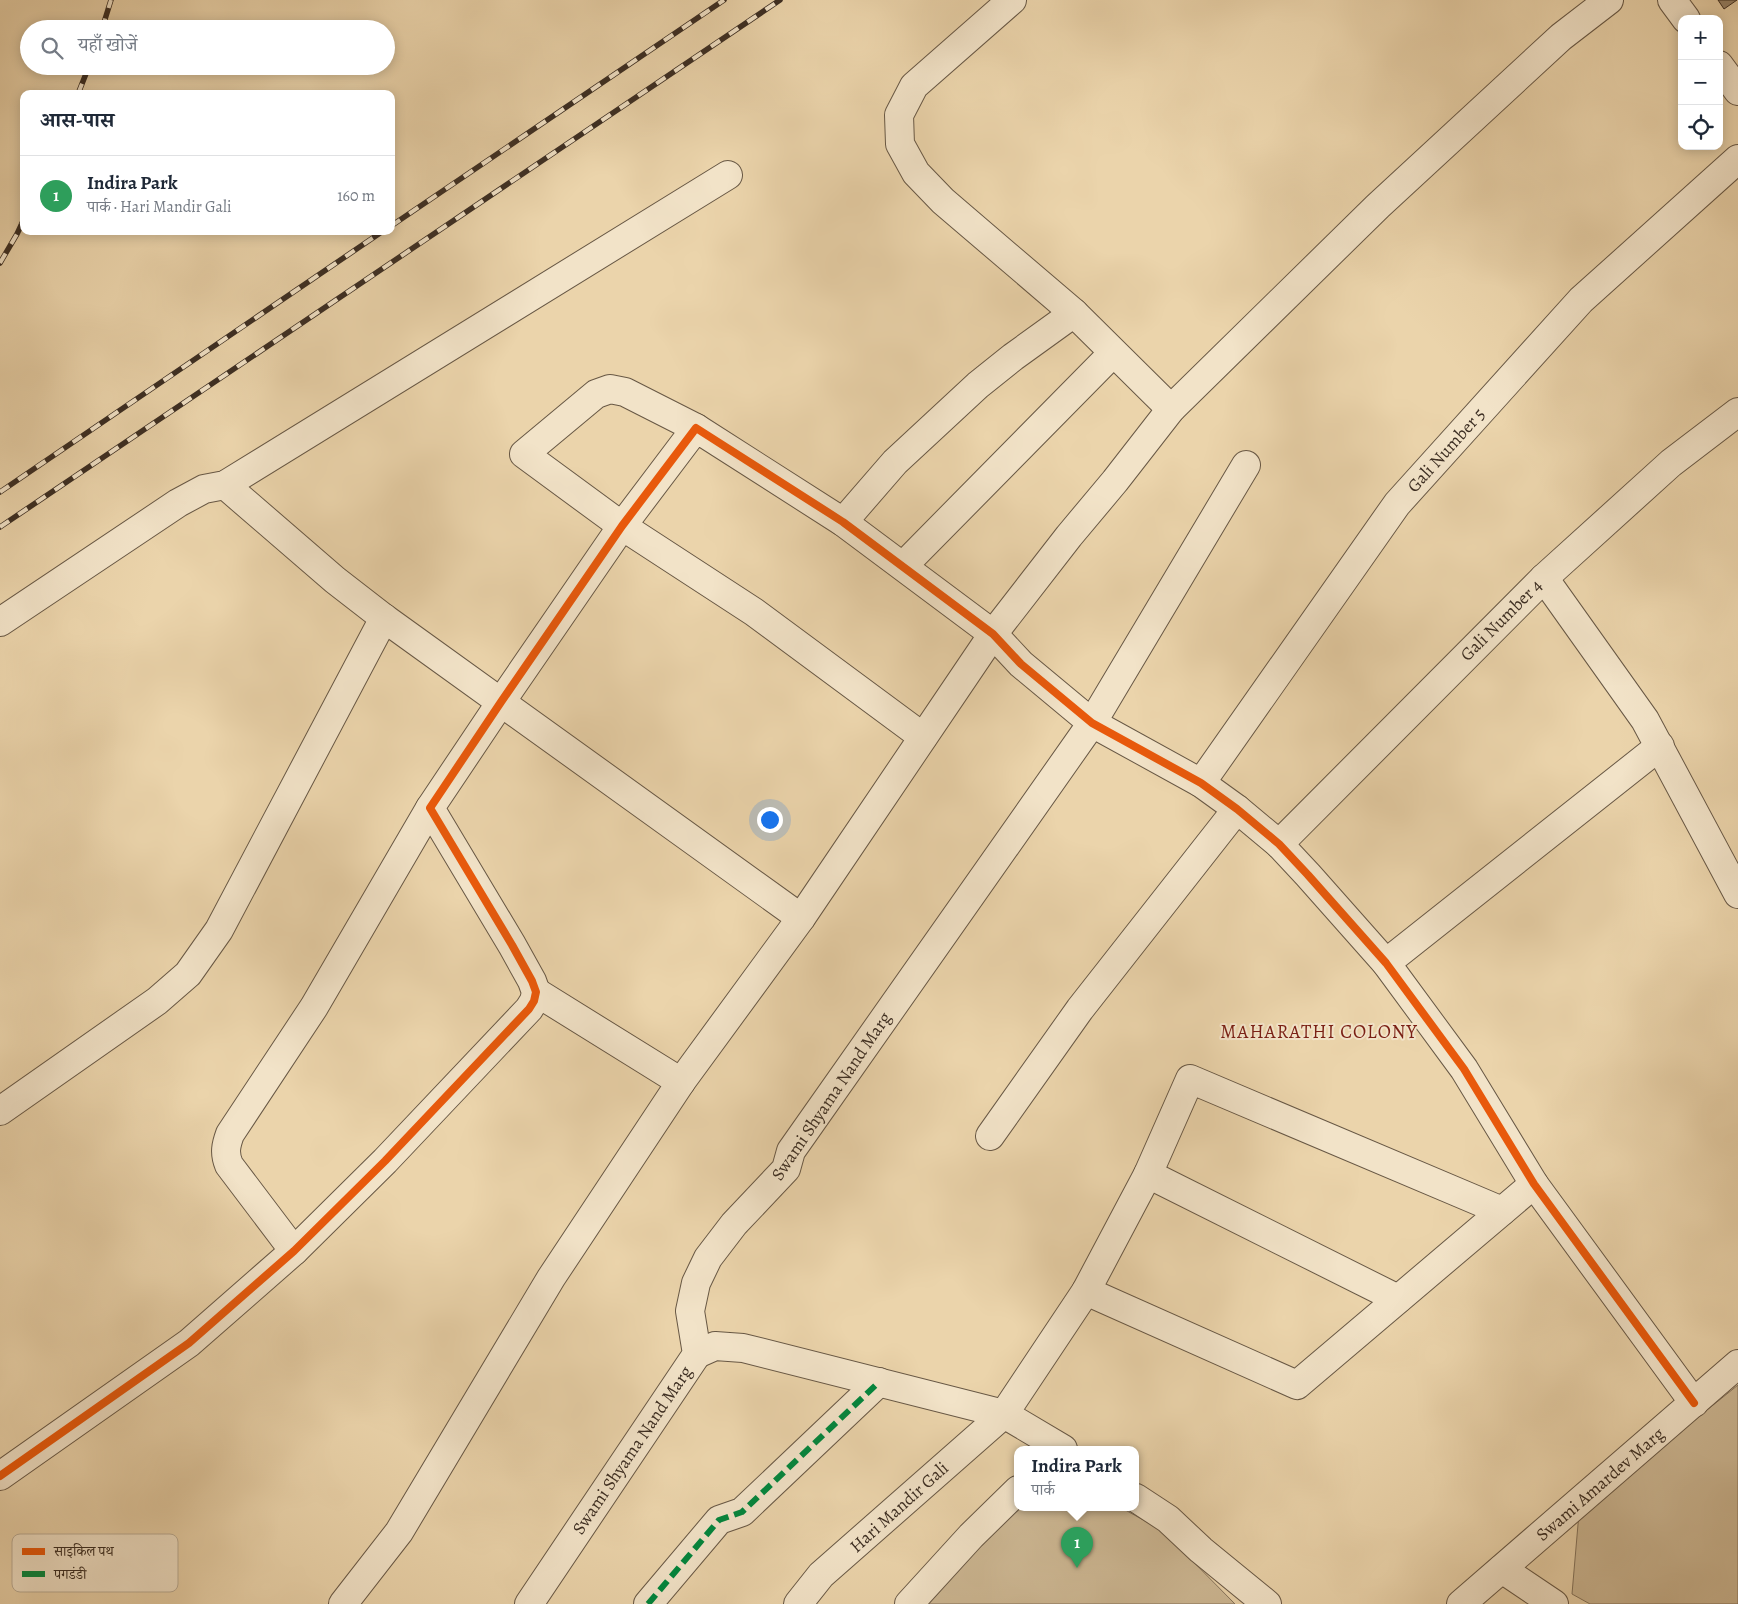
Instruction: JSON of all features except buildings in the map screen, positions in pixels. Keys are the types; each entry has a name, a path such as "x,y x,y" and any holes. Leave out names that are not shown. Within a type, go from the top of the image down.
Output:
{"street":[{"path":"1012,0 914,86 899,115 900,144 916,173 943,201 1074,313 1171,409"},
{"path":"343,1604 399,1532 551,1278 680,1082 800,918 992,634 1171,409 1378,206 1561,37 1609,0"},
{"path":"1672,0 1683,15"},
{"path":"1723,70 1738,91"},
{"name":"Gali Number 5","path":"1201,783 1397,504 1581,300 1738,159"},
{"path":"0,622 178,504 204,489 225,485 728,175"},
{"path":"843,522 895,462 978,386 1013,357 1074,313"},
{"path":"903,566 1113,353"},
{"path":"923,737 754,612 622,526 524,454 596,394 610,389 624,392 696,428 843,522 992,634 1021,664 1092,723 1201,783 1237,809 1279,844 1308,874 1386,963 1464,1069 1534,1184 1694,1403"},
{"name":"Gali Number 4","path":"1279,844 1544,578 1671,463 1738,412"},
{"path":"294,1251 229,1165 226,1156 226,1145 230,1134 314,1007 430,808 500,702 622,526 696,428"},
{"name":"Swami Shyama Nand Marg","path":"529,1604 697,1354 690,1311 696,1283 708,1258 734,1224 786,1169 791,1151 1092,723 1246,465"},
{"path":"225,485 335,580 384,618 800,918"},
{"path":"1544,578 1645,720 1738,894"},
{"path":"0,1111 157,1001 188,974 219,930 384,618"},
{"path":"1386,963 1660,746"},
{"path":"0,1476 189,1343 294,1251 385,1161 529,1009 534,1001 536,992 532,981 430,808"},
{"path":"990,1136 1080,1009 1237,809"},
{"path":"536,992 680,1082"},
{"name":"Hari Mandir Gali","path":"798,1604 821,1575 1004,1414 1086,1291 1148,1174 1190,1079 1502,1210"},
{"path":"1148,1174 1398,1299"},
{"path":"1086,1291 1297,1385 1534,1184"},
{"path":"697,1354 715,1346 743,1348 1004,1414 1056,1446"},
{"name":"Swami Amardev Marg","path":"1461,1604 1738,1364"},
{"path":"648,1604 719,1520 742,1512 879,1382"},
{"path":"909,1604 971,1536 1014,1494"},
{"path":"1139,1500 1168,1519 1201,1550 1266,1604"},
{"path":"1502,1569 1554,1604"}],"shaded area":[{"path":"1738,1385 1738,1604 1590,1604 1572,1594 1579,1513"},
{"path":"1014,1511 1127,1511 1163,1531 1235,1604 922,1604"}],"railway":[{"path":"105,20 111,0"},
{"path":"395,223 724,0"},
{"path":"0,527 780,0"},
{"path":"80,90 85,75"},
{"path":"0,263 20,228"},
{"path":"0,492 377,235"}],"marked path":[{"path":"648,1604 719,1520 742,1512 879,1382"}],"cycle path":[{"path":"0,1476 189,1343 294,1251 385,1161 529,1009 534,1001 536,992 532,981 430,808 622,526 696,428 843,522 993,634 1021,664 1092,723 1201,783 1237,809 1279,844 1386,963 1464,1069 1534,1184 1694,1403"}],"place":[{"name":"Indira Park","path":"1077,1568"}],"district":[{"name":"MAHARATHI COLONY","path":"1319,1032"}]}
